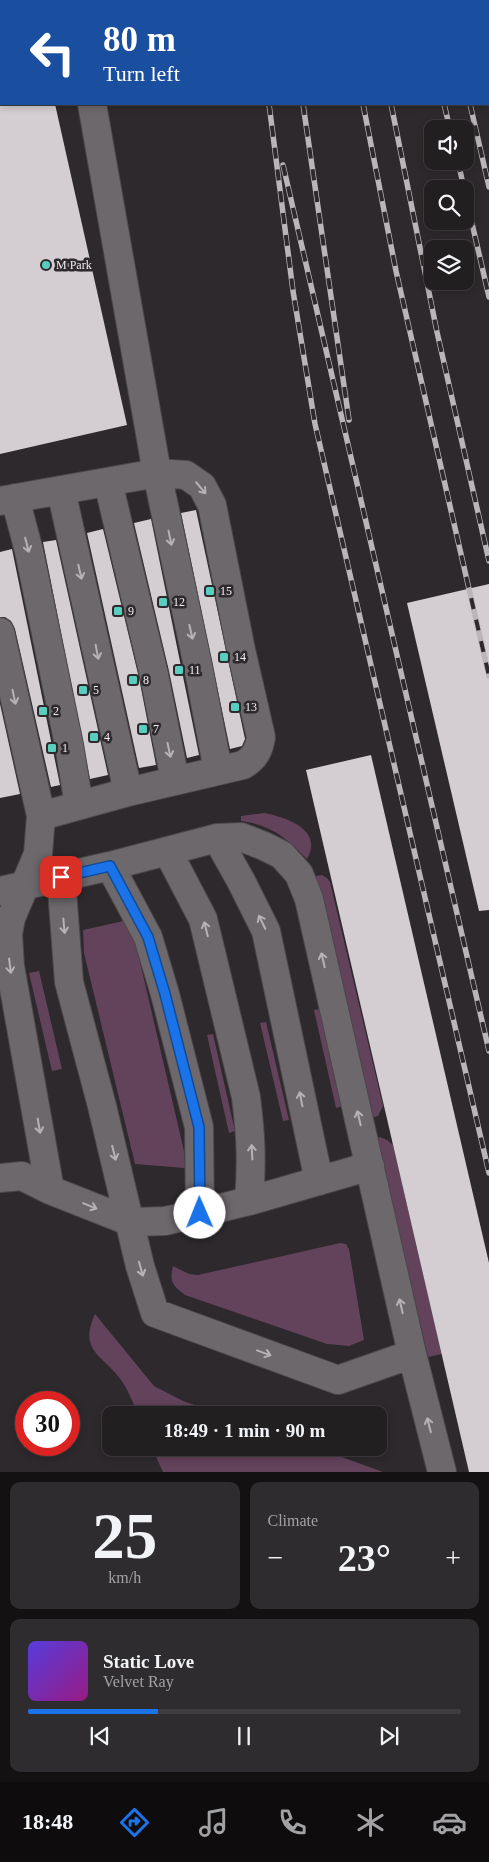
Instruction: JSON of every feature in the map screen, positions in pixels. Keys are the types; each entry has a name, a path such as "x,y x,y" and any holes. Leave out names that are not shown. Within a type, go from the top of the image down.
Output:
{"street":[{"path":"92,105 157,473 218,770"},
{"path":"41,816 175,780 243,765 252,760 260,748 261,736 235,623 212,505 202,486 186,475 157,473 8,499 28,551 80,805"},
{"path":"108,482 154,675 175,780"},
{"path":"61,490 128,792"},
{"path":"0,632 41,816 38,854 12,888 11,918 8,934 10,966 50,1190"},
{"path":"12,888 168,852 217,838 241,837 264,846 282,855 299,874 309,898 412,1354 442,1472"},
{"path":"217,838 266,931 319,1181"},
{"path":"168,852 203,919 246,1097 252,1159 249,1201"},
{"path":"110,866 148,937 165,994 199,1127 200,1213"},
{"path":"61,877 69,982 102,1106 140,1266 155,1313 338,1380 412,1354"},
{"path":"0,1178 22,1176 50,1190 131,1222 164,1221 249,1201 370,1166"}],"shaded area":[{"path":"264,813 292,822 307,833 311,840 311,849 307,859 270,829 241,821 241,816"},
{"path":"322,875 330,882 383,1106 378,1116 372,1118 315,876"},
{"path":"128,920 137,949 184,1151 185,1168 135,1164 84,953 83,930"},
{"path":"39,971 62,1069 52,1071 29,973"},
{"path":"320,1009 343,1106 336,1108 314,1010"},
{"path":"266,1022 289,1120 283,1121 260,1023"},
{"path":"213,1034 235,1131 229,1133 207,1035"},
{"path":"380,1137 393,1145 442,1354 428,1357 377,1138"},
{"path":"340,1243 346,1244 349,1249 364,1340 349,1346 327,1344 185,1295 175,1286 172,1280 173,1266 189,1274 198,1275"},
{"path":"95,1314 154,1386 183,1401 198,1406 134,1406 123,1383 91,1346 89,1337 90,1327"},
{"path":"156,1456 339,1456 383,1472 163,1472"}],"building":[{"name":"M Park","path":"0,105 55,105 127,425 0,454"},
{"path":"196,510 245,739 242,746 230,749 181,513"},
{"path":"151,519 199,755 187,758 169,671 134,523"},
{"path":"103,529 139,678 156,765 139,768 87,533"},
{"path":"56,540 108,775 90,779 43,542"},
{"path":"12,549 60,785 51,787 15,629 11,621 5,617 0,617 0,552"},
{"path":"489,584 489,910 479,911 407,603"},
{"path":"0,704 20,794 0,798"},
{"path":"371,755 489,1263 489,1472 469,1472 306,770"}],"railway":[{"path":"269,105 293,291 315,424 489,1173"},
{"path":"303,105 349,420"},
{"path":"363,105 396,271 489,676"},
{"path":"391,105 437,332 489,561"},
{"path":"444,105 448,120"},
{"path":"470,105 489,187"},
{"path":"283,165 489,1051"},
{"path":"460,170 462,180"},
{"path":"474,230 489,297"}],"place":[{"name":"M Park","path":"46,265"},
{"name":"15","path":"210,591"},
{"name":"12","path":"163,602"},
{"name":"9","path":"118,611"},
{"name":"14","path":"224,657"},
{"name":"11","path":"179,670"},
{"name":"8","path":"133,680"},
{"name":"5","path":"83,690"},
{"name":"13","path":"235,707"},
{"name":"2","path":"43,711"},
{"name":"7","path":"143,729"},
{"name":"4","path":"94,737"},
{"name":"1","path":"52,748"}],"route":[{"path":"61,877 110,866 148,937 165,994 199,1127 200,1213"}]}
